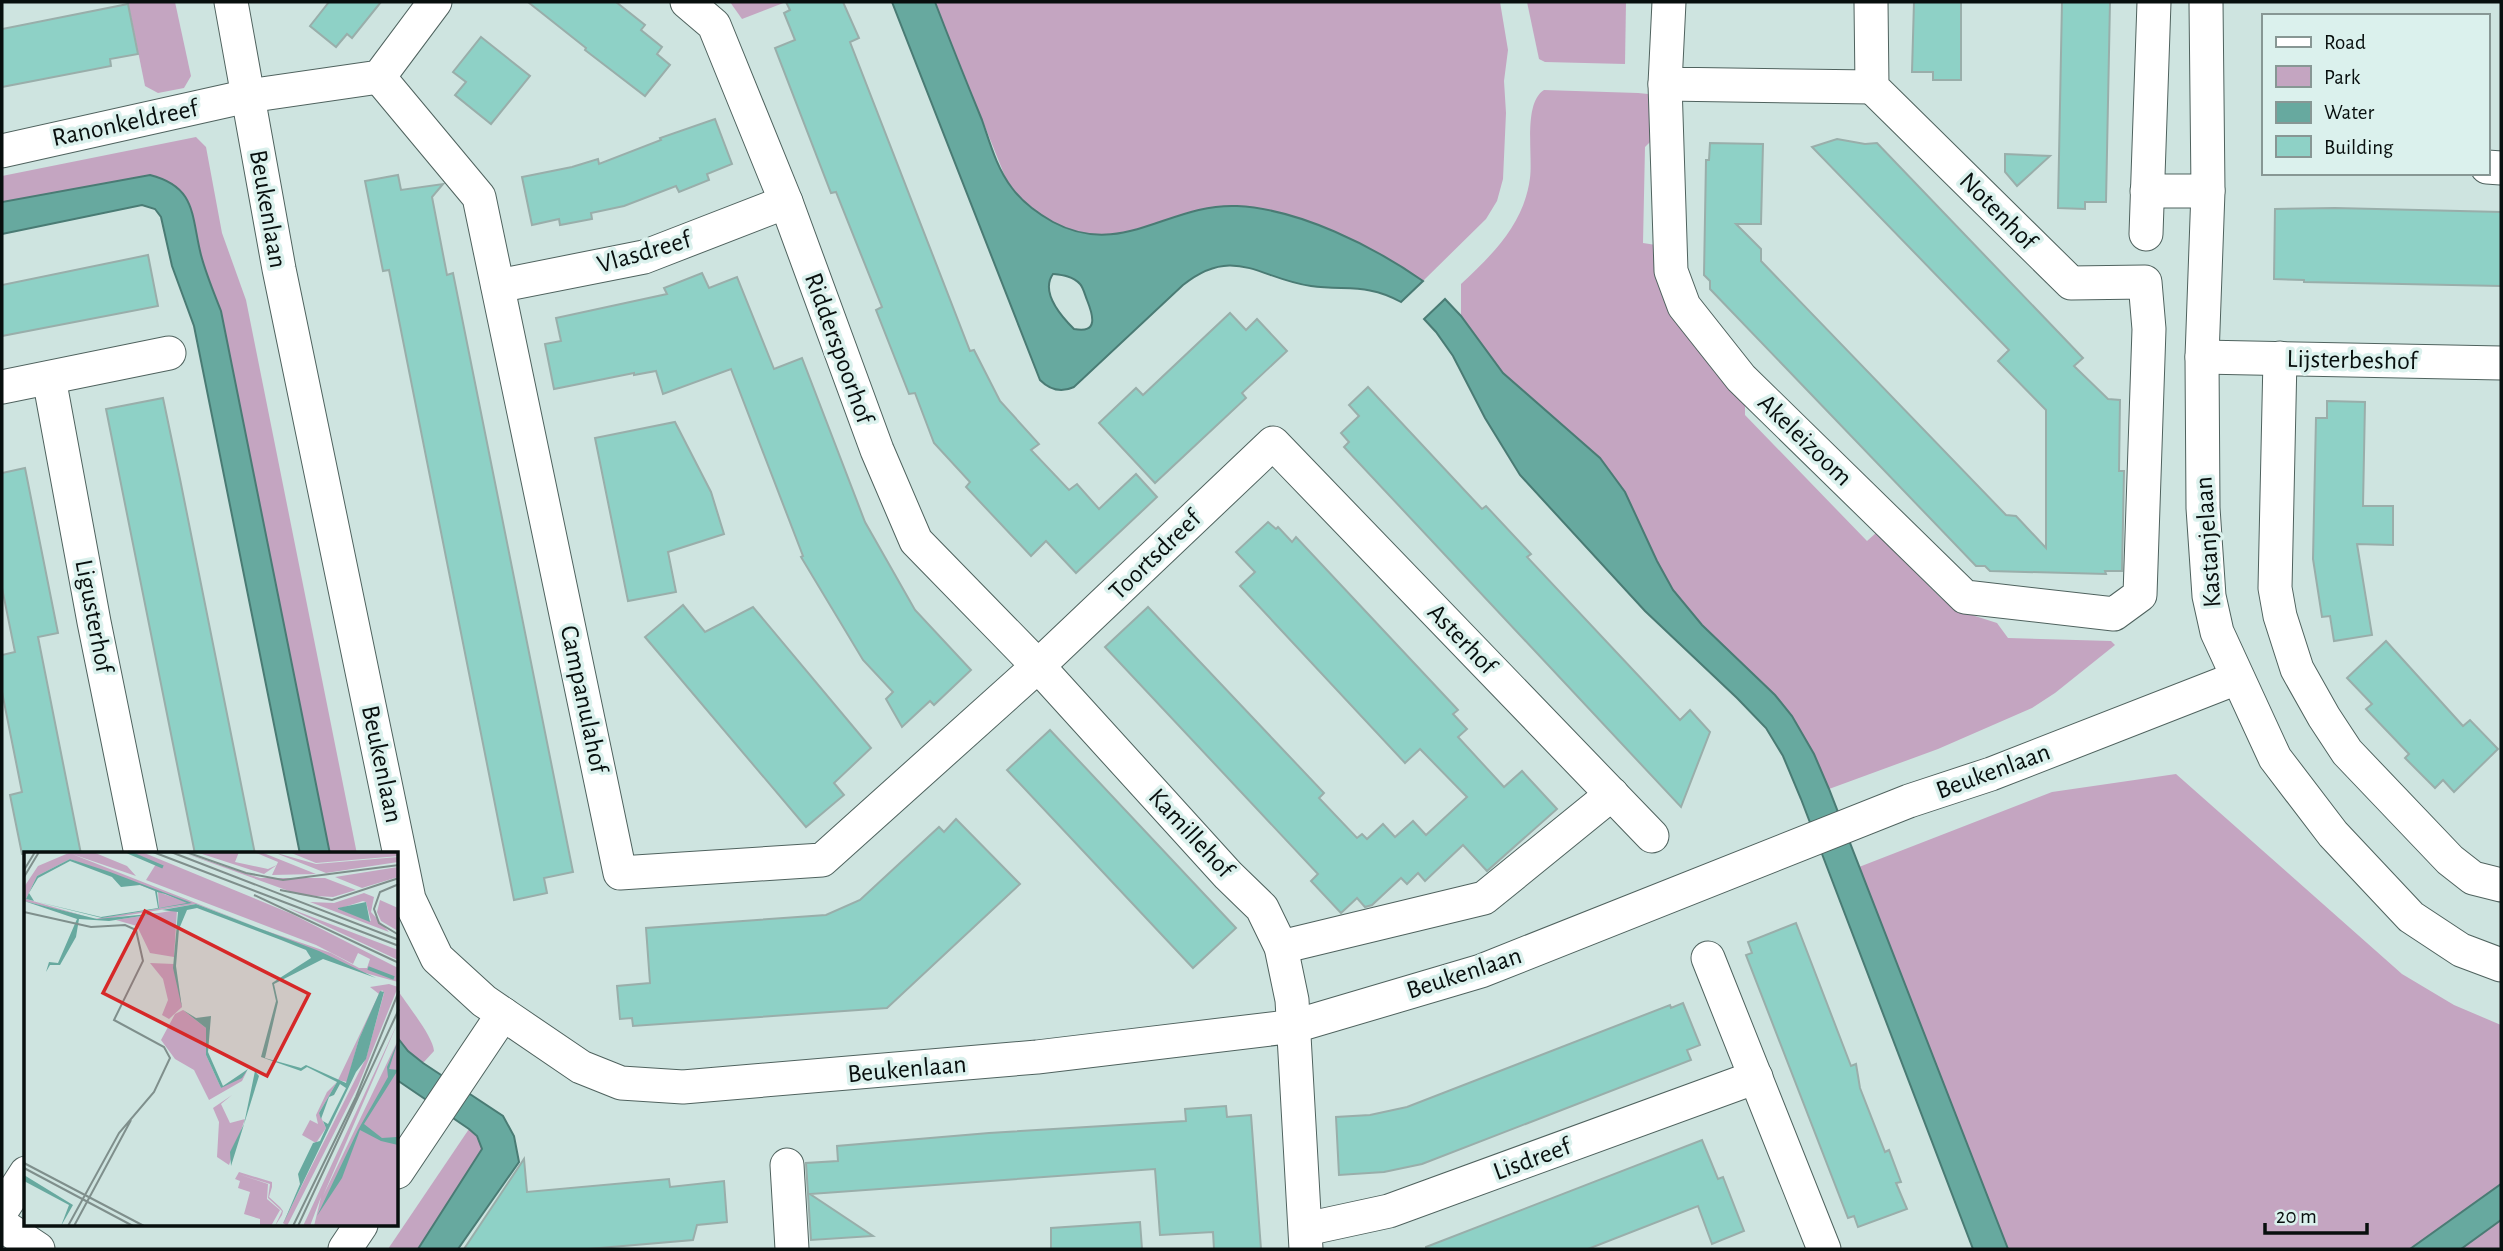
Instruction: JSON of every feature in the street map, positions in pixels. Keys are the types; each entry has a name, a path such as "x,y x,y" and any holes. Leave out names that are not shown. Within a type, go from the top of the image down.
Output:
{"street":[{"name":"Beukenlaan","path":"231,2 279,269 409,898 437,958 484,1001 581,1067 621,1083 682,1087 1037,1057 1295,1026 1481,971 1909,802 1991,774 2237,678"},
{"path":"248,96 379,77 435,2"},
{"name":"Ridderspoorhof","path":"687,2 714,25 786,202 877,450 916,541 1038,666"},
{"path":"1669,2 1664,84 1872,87 1871,2"},
{"path":"2146,234 2154,2"},
{"name":"Kastanjelaan","path":"2206,2 2208,191 2202,357 2203,508 2208,596 2217,632 2275,758 2333,834 2411,917 2461,950 2501,965"},
{"name":"Campanulahof","path":"379,77 480,197 620,873 822,860 1038,666"},
{"name":"Akeleizoom","path":"1664,84 1671,271 1684,306 1741,378 1965,597 2114,614 2140,595 2148,329"},
{"name":"Notenhof","path":"1872,87 2071,283 2145,282 2148,329"},
{"name":"Ranonkeldreef","path":"2,150 248,96"},
{"path":"2147,191 2208,191"},
{"name":"Vlasdreef","path":"498,286 644,257 786,202"},
{"path":"2,387 169,353"},
{"name":"Lijsterbeshof","path":"2202,357 2501,363"},
{"path":"2280,358 2276,588 2280,616 2297,669 2324,717 2356,761 2450,860 2473,878 2501,885"},
{"name":"Ligusterhof","path":"50,378 94,622 141,852"},
{"name":"Toortsdreef","path":"1038,666 1273,443"},
{"name":"Asterhof","path":"1273,443 1652,836"},
{"name":"Kamillehof","path":"1038,666 1228,875 1262,908 1281,947 1295,1026"},
{"path":"1281,947 1484,898 1612,794"},
{"path":"1708,958 1824,1249"},
{"path":"399,1169 503,1014"},
{"name":"Lisdreef","path":"1295,1026 1306,1239 1389,1212 1756,1077"},
{"path":"787,1165 792,1249"},
{"path":"2,1210 24,1176"},
{"path":"2,1225 38,1249"},
{"path":"345,1249 360,1226"}],"green space":[{"path":"128,2 175,2 191,76 184,88 158,93 145,86"},
{"path":"730,2 786,2 742,19"},
{"path":"935,2 1500,2 1508,50 1504,81 1506,113 1503,179 1497,201 1486,219 1423,281 1381,255 1334,232 1285,214 1260,209 1237,206 1210,208 1116,235 1079,232 1062,226 1031,207 1006,179"},
{"path":"1527,2 1626,2 1625,64 1545,62 1539,59"},
{"path":"1544,90 1638,93 1648,94 1655,99 1657,135 1645,147 1643,243 1656,245 1745,396 1745,415 1867,541 1876,533 1941,598 1975,616 1997,623 2008,638 2111,641 2115,645 2032,708 1938,749 1829,789 1814,754 1792,716 1775,695 1702,625 1673,590 1625,492 1600,458 1503,373 1461,316 1461,284 1505,237 1527,195 1531,168 1531,117 1537,97"},
{"path":"196,137 206,147 222,233 246,300 357,852 330,852 221,311 201,257 191,209 150,175 2,202 2,176"},
{"path":"2176,774 2402,974 2454,1005 2501,1025 2501,1184 2410,1249 2008,1249 1878,930 1859,867 2052,792"},
{"path":"399,992 424,1029 434,1051 423,1063 399,1040"},
{"path":"469,1129 477,1136 482,1149 418,1249 388,1249"},
{"path":"2501,1220 2501,1248 2461,1249"}],"water":[{"path":"892,2 935,2 1002,173 1021,198 1053,222 1078,232 1101,235 1145,227 1212,207 1261,209 1285,214 1335,232 1382,255 1423,281 1401,302 1378,292 1311,286 1247,268 1232,265 1217,267 1201,273 1183,285 1074,387 1056,390 1040,380","holes":["1053,274 1074,279 1082,287 1092,317 1091,326 1087,329 1074,329 1054,303 1049,288"]},
{"path":"150,175 165,180 184,195 193,216 203,262 221,311 330,852 300,852 194,326 172,266 161,217 155,209 142,205 2,234 2,202"},
{"path":"1445,299 1461,316 1503,373 1600,458 1625,492 1673,590 1702,625 1775,695 1792,716 1814,754 1829,789 2008,1249 1973,1249 1783,756 1766,728 1645,611 1520,475 1485,418 1453,356 1424,319"},
{"path":"399,1040 423,1063 503,1116 514,1136 519,1162 458,1249 418,1249 482,1149 477,1136 399,1081"},
{"path":"2501,1184 2501,1220 2461,1249 2410,1249"}],"building":[{"path":"329,2 381,2 352,38 347,34 336,47 310,26"},
{"path":"528,2 616,2 645,25 641,30 662,47 657,54 670,65 645,96"},
{"path":"786,2 843,2 859,38 850,42 970,351 974,350 1000,401 1039,444 1031,450 1069,490 1077,484 1099,509 1136,474 1157,497 1076,573 1046,541 1031,556 966,487 970,482 934,443 915,393 909,394 876,310 882,307 836,192 831,193 775,48 795,40 784,13 790,10"},
{"path":"1914,2 1961,2 1961,80 1933,80 1933,72 1912,72"},
{"path":"2062,2 2110,2 2106,202 2085,202 2085,209 2058,208"},
{"path":"128,4 138,54 110,59 111,66 2,87 2,29"},
{"path":"481,37 530,76 491,124 455,95 466,82 453,72"},
{"path":"715,119 732,164 707,174 709,180 679,192 676,186 624,206 591,213 592,219 560,225 559,219 532,225 522,177 598,159 599,164 661,140 660,138"},
{"path":"1837,139 1865,144 1877,143 2083,358 2074,366 2108,399 2120,400 2119,471 2124,471 2122,571 2105,571 2106,574 1990,571 1985,566 1976,566 1710,289 1710,281 1704,275 1706,160 1709,160 1710,143 1763,144 1761,224 1736,224 1761,249 1761,261 2006,515 2016,516 2046,548 2046,410 1998,361 2009,350 1812,147"},
{"path":"2005,154 2050,156 2017,186 2005,172"},
{"path":"398,175 401,190 443,184 432,197 447,275 453,273 573,872 544,878 547,893 514,900 389,270 383,271 365,181"},
{"path":"2275,209 2501,212 2501,286 2274,279"},
{"path":"148,255 158,306 2,336 2,285"},
{"path":"702,273 709,288 737,277 774,369 802,358 865,522 915,610 971,670 934,705 930,701 902,727 886,699 893,692 863,660 801,557 803,556 731,369 663,394 656,371 554,389 545,344 561,341 556,318 667,294 664,288"},
{"path":"1230,313 1246,330 1257,319 1287,351 1242,393 1246,398 1155,483 1099,423 1136,388 1143,395"},
{"path":"1368,387 1482,509 1486,506 1531,554 1527,557 1680,720 1690,710 1710,732 1681,807 1344,447 1349,442 1341,433 1359,416 1349,405"},
{"path":"163,398 255,852 195,852 106,409"},
{"path":"2327,401 2365,402 2363,506 2393,506 2393,545 2357,544 2372,635 2334,641 2330,616 2322,617 2313,559 2316,418 2327,418"},
{"path":"675,422 711,492 724,534 668,552 676,592 628,601 595,438"},
{"path":"25,468 58,633 38,637 81,852 22,854 10,795 22,792 2,692 2,655 15,652 2,588 2,473"},
{"path":"1268,522 1276,529 1278,527 1292,542 1296,537 1458,710 1453,714 1467,729 1458,737 1504,787 1522,771 1557,809 1487,871 1463,845 1425,881 1418,873 1407,884 1401,878 1372,905 1365,907 1357,898 1341,913 1311,881 1318,874 1105,647 1148,607 1324,793 1319,798 1357,838 1362,834 1367,839 1383,824 1395,837 1413,821 1426,835 1467,797 1420,749 1405,763 1240,586 1255,572 1236,552"},
{"path":"683,605 705,632 753,607 871,748 834,783 844,795 806,827 645,637"},
{"path":"2386,641 2463,726 2470,720 2498,749 2454,792 2443,780 2435,788 2405,758 2409,754 2366,709 2372,704 2347,678"},
{"path":"1050,730 1236,928 1193,968 1007,770"},
{"path":"956,819 1020,884 887,1008 633,1026 632,1018 620,1019 617,986 650,983 646,928 826,915 860,900 939,827 944,832"},
{"path":"1796,923 1851,1066 1856,1064 1860,1088 1885,1152 1889,1150 1901,1182 1896,1183 1907,1209 1858,1227 1854,1216 1848,1218 1746,955 1752,953 1748,942"},
{"path":"1683,1003 1700,1045 1687,1050 1691,1060 1422,1164 1384,1172 1339,1175 1336,1117 1370,1115 1407,1107 1670,1005 1671,1008"},
{"path":"1226,1106 1227,1117 1251,1115 1261,1249 1214,1249 1213,1232 1160,1235 1155,1169 810,1194 873,1236 811,1240 806,1163 838,1161 837,1146 989,1133 1186,1121 1185,1109"},
{"path":"1702,1140 1718,1179 1723,1177 1744,1231 1712,1244 1698,1206 1588,1249 1426,1249 1426,1247"},
{"path":"524,1159 527,1192 669,1179 670,1187 724,1181 727,1222 697,1225 693,1240 588,1249 464,1249"},
{"path":"1140,1222 1142,1249 1051,1249 1051,1228"}]}
